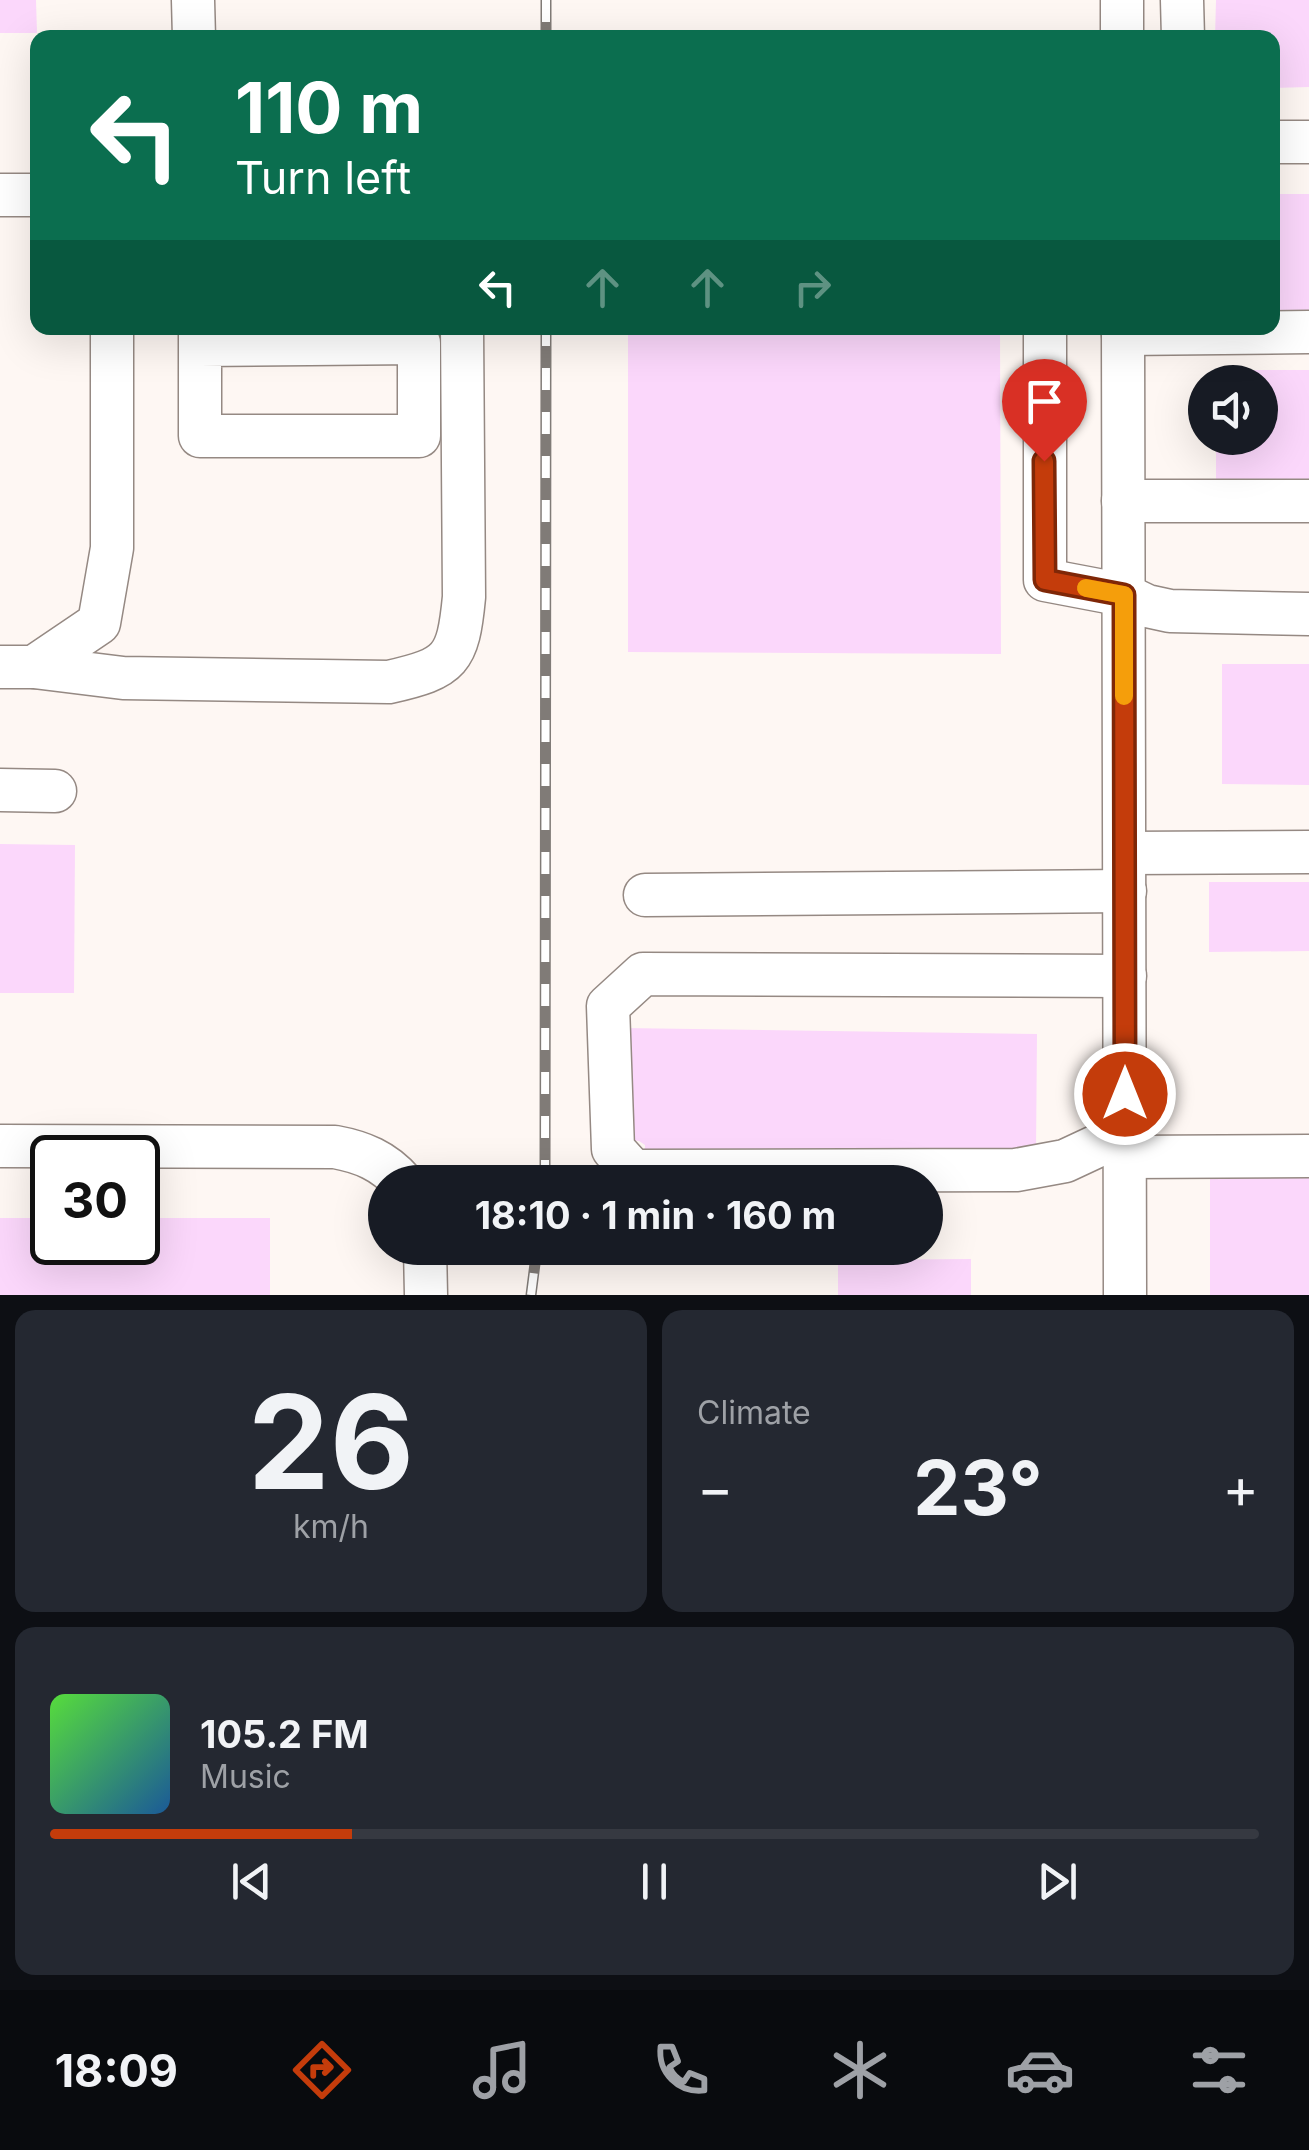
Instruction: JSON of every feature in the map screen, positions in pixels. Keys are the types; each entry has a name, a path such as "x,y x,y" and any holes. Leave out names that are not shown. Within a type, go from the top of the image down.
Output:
{"street":[{"path":"193,0 194,30"},
{"path":"1122,0 1122,30"},
{"path":"1182,0 1183,30"},
{"path":"1280,142 1309,142"},
{"path":"0,195 30,195"},
{"path":"1280,332 1309,332"},
{"path":"17,667 100,623 112,548 112,335"},
{"path":"17,667 123,678 390,682 425,674 447,663 461,632 464,597 462,335"},
{"path":"1045,335 1045,580 1124,595 1146,606 1170,611 1309,614"},
{"path":"1123,340 1154,335"},
{"path":"200,336 420,342 420,436 200,436 200,336"},
{"path":"1123,340 1309,360"},
{"path":"1123,340 1125,1295"},
{"path":"1123,501 1309,501"},
{"path":"0,790 55,791"},
{"path":"645,895 1125,872 1309,852"},
{"path":"1125,976 643,974 608,1006 612,1149 634,1171 1016,1170 1125,1145 1309,1156"},
{"path":"0,1146 336,1147 358,1151 382,1165"},
{"path":"425,1265 426,1295"}],"building":[{"path":"0,0 36,0 37,30 0,33"},
{"path":"1216,0 1309,0 1309,87 1280,88 1280,30 1215,30"},
{"path":"1280,194 1309,194 1309,314 1280,314"},
{"path":"628,335 1000,335 1001,654 628,652"},
{"path":"1278,370 1309,370 1309,481 1216,481 1216,455 1278,455"},
{"path":"1222,664 1309,664 1309,785 1222,784"},
{"path":"0,844 75,845 74,993 0,993"},
{"path":"1209,882 1309,882 1309,951 1209,952"},
{"path":"623,1028 1037,1034 1036,1152 645,1153 645,1145 639,1141 623,1139"},
{"path":"1210,1175 1309,1175 1309,1295 1210,1295"},
{"path":"0,1218 30,1218 30,1265 160,1265 160,1218 270,1218 270,1295 0,1295"},
{"path":"943,1259 971,1259 971,1295 838,1295 838,1265 943,1265"}],"railway":[{"path":"546,0 546,30"},
{"path":"545,1165 546,335"},
{"path":"531,1295 535,1265"}],"slow traffic":[{"path":"1086,588 1124,595 1124,696"}],"route":[{"path":"1044,461 1045,580 1124,595 1125,1094"}]}
